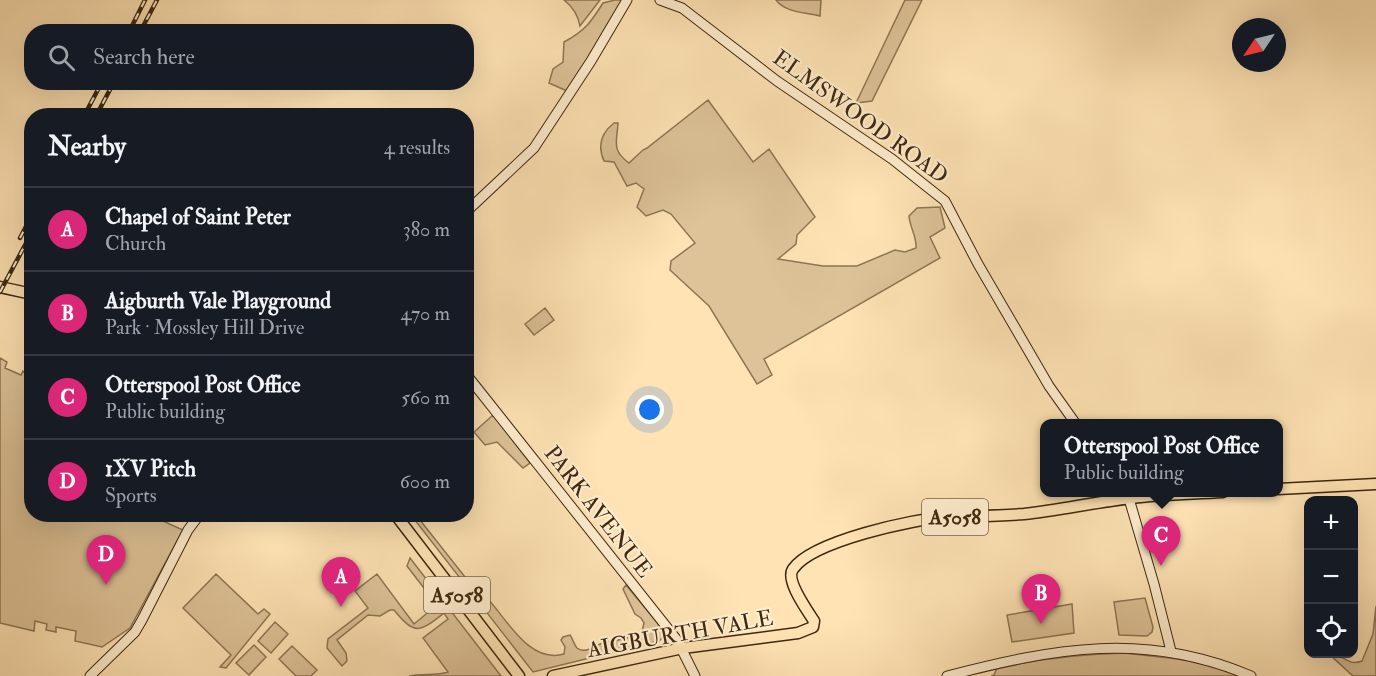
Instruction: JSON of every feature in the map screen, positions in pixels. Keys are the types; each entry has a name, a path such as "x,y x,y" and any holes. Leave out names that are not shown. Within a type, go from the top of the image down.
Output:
{"main road":[{"path":"0,287 24,292"},
{"path":"1283,489 1376,484"},
{"name":"AIGBURTH VALE","path":"553,676 683,648 798,633 813,627 814,621 790,577 794,567 810,555 831,545 904,524 945,518 1024,514 1117,497"},
{"name":"A5058","path":"401,522 519,676"}],"street":[{"path":"474,204 534,148 591,62 627,0"},
{"name":"ELMSWOOD ROAD","path":"660,0 682,8 777,81 892,159 945,201 978,264 1049,386 1073,419"},
{"name":"PARK AVENUE","path":"474,384 683,648 695,676"},
{"path":"1129,497 1171,651"},
{"path":"90,676 135,632 194,522"},
{"path":"947,676 1009,660 1075,650 1140,648 1171,651 1229,666 1251,676"}],"shaded area":[{"path":"564,0 600,0 580,26 575,12"},
{"path":"624,0 576,80 567,91 549,83 553,69 563,62 564,42 587,26 603,3"},
{"path":"776,0 821,0 820,16 790,10"},
{"path":"905,0 922,0 872,101 856,103"},
{"path":"708,100 753,162 769,149 815,217 797,235 796,244 778,259 823,266 857,266 895,250 905,252 916,248 909,216 917,208 940,207 945,228 930,237 940,258 764,359 772,375 757,384 709,306 670,270 671,261 695,243 671,214 663,210 646,216 637,207 644,189 636,183 627,186 614,162 604,161 601,150 603,135 614,123 618,123 617,150 629,163"},
{"path":"545,308 554,320 534,335 525,324"},
{"path":"0,358 7,362 5,368 21,375 24,372 24,522 165,522 183,530 130,628 102,647 75,641 76,631 56,627 56,632 46,630 47,624 35,621 34,631 0,623"},
{"path":"493,415 530,463 523,468 497,442 485,445 474,432"},
{"path":"416,522 422,522 484,601 488,599 512,629 530,647 541,653 564,654 565,647 561,640 570,635 577,648 584,650 642,631 644,623 635,614 623,589 626,585 661,627 664,636 659,641 533,672"},
{"path":"410,558 501,676 409,676 448,672 423,638 448,619 444,613 429,624 418,628 407,624 394,610 380,616 368,615 337,640 346,653 347,661 342,666 327,648 328,639 368,608 355,591 377,574 414,624 437,605 407,566"},
{"path":"216,574 258,614 264,609 270,614 226,668 220,667 231,655 183,608"},
{"path":"1145,598 1153,627 1152,632 1147,636 1119,635 1114,602"},
{"path":"1072,604 1074,633 1012,642 1007,615"},
{"path":"1376,606 1376,676 1353,676 1333,658 1342,658 1352,662 1362,661 1373,634"},
{"path":"275,622 288,634 271,653 258,641"},
{"path":"254,645 266,657 249,675 236,663"},
{"path":"292,646 317,670 311,676 296,676 279,659"},
{"path":"1124,653 1196,661 1244,676 991,676 997,668 1029,662"}],"railway":[{"path":"133,24 145,0"},
{"path":"144,24 157,0"},
{"path":"88,108 98,90"},
{"path":"100,108 110,90"},
{"path":"20,238 24,230"},
{"path":"0,292 24,247"}],"place":[{"name":"Otterspool Post Office","path":"1161,566"},
{"name":"1XV Pitch","path":"106,585"},
{"name":"Chapel of Saint Peter","path":"341,607"},
{"name":"Aigburth Vale Playground","path":"1041,624"}]}
